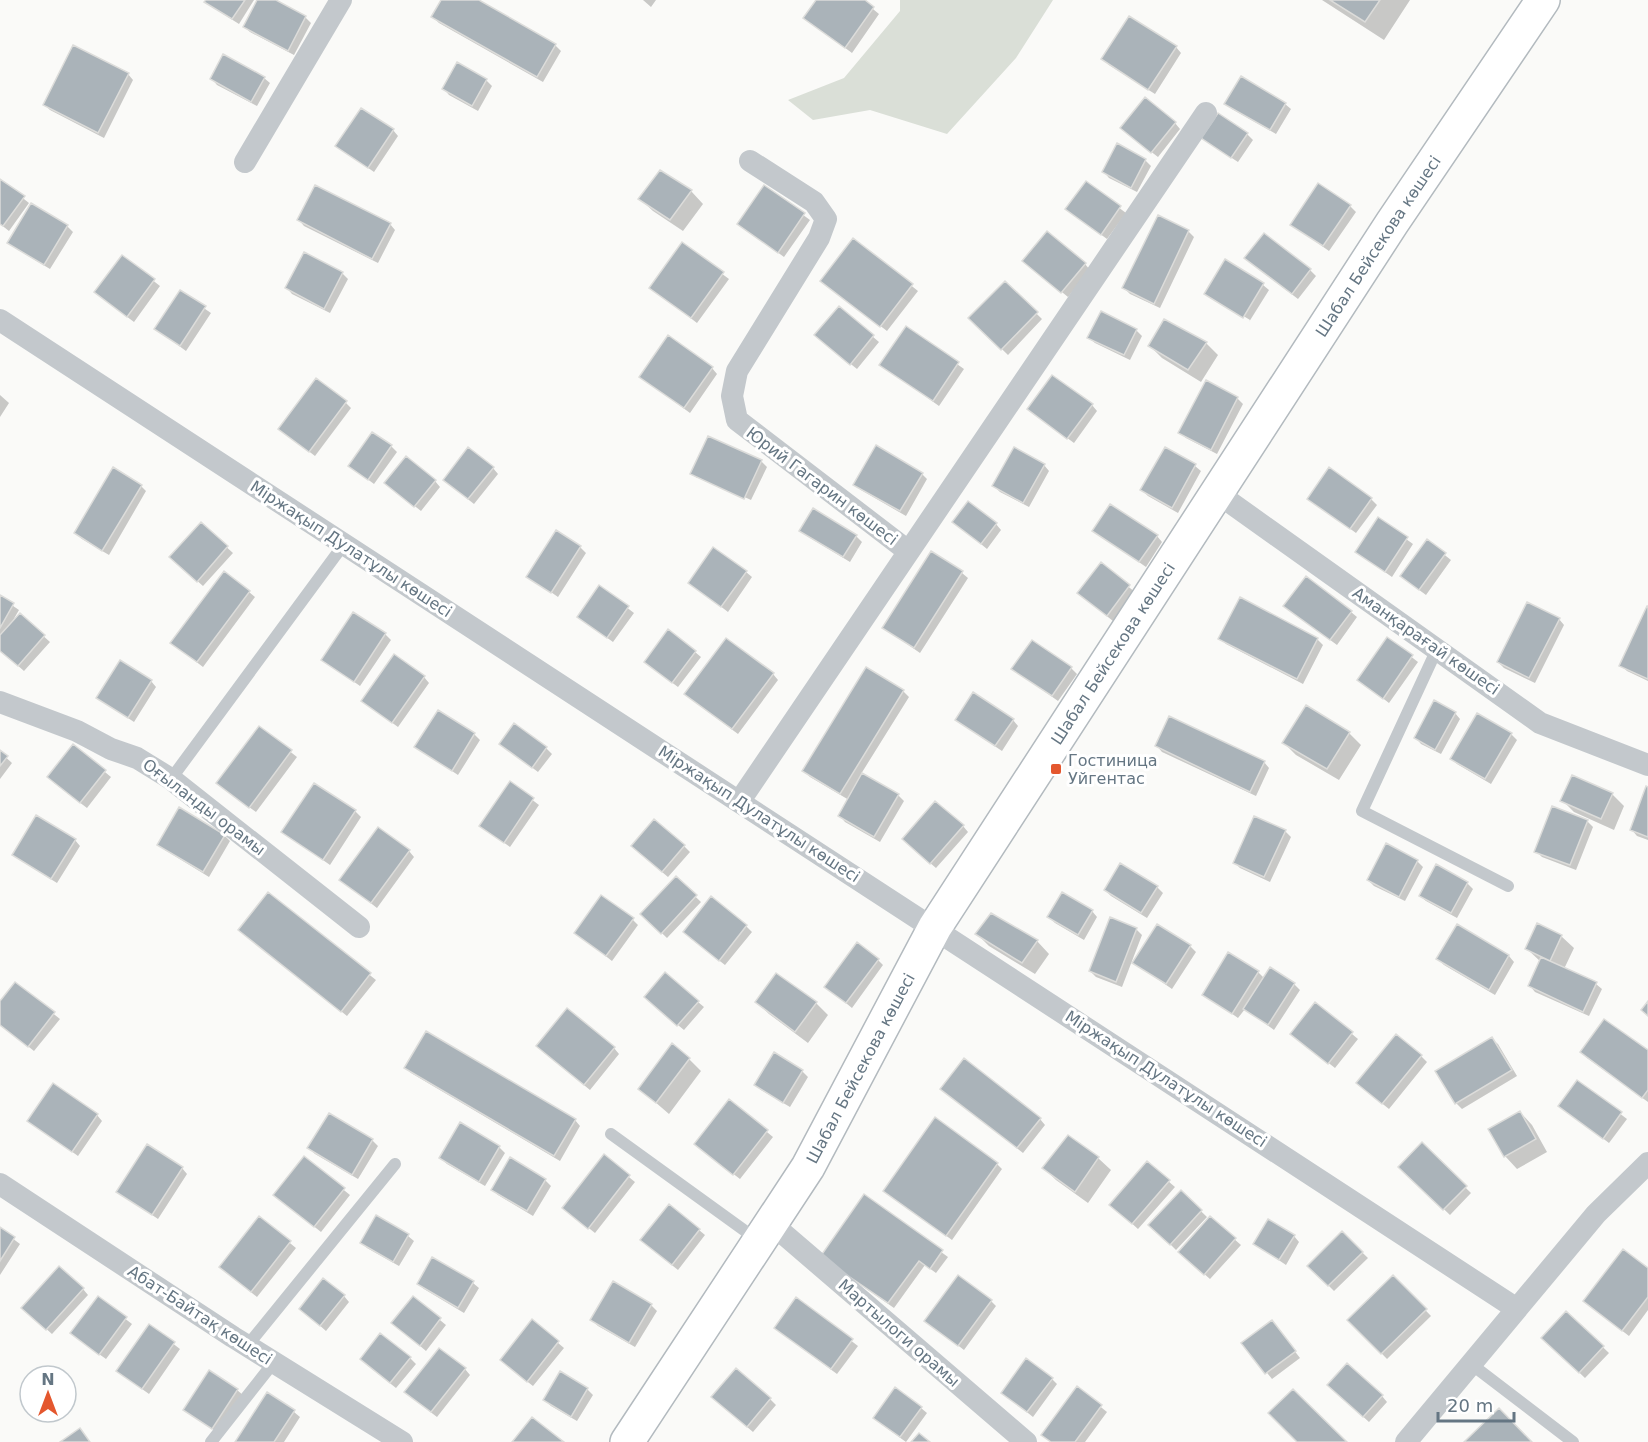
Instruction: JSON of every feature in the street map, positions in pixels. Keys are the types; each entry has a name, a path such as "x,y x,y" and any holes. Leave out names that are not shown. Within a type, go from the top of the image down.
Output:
{"main road":[{"name":"Шабал Бейсекова көшесі","path":"627,1442 808,1167 935,927 1392,223 1543,0"}],"street":[{"path":"245,162 341,0"},
{"name":"Юрий Гагарин көшесі","path":"739,802 1206,113"},
{"name":"Юрий Гагарин көшесі","path":"750,161 814,202 826,219 819,238 737,371 732,396 737,420 908,551"},
{"name":"Міржақып Дулатұлы көшесі","path":"0,320 739,802 935,927 1517,1309"},
{"name":"Аманқарағай көшесі","path":"1217,493 1540,723 1648,765"},
{"name":"Оғыланды орамы","path":"0,702 77,731 137,758 171,779 359,927"},
{"path":"1406,1442 1596,1214 1648,1162"},
{"name":"Абат-Байтақ көшесі","path":"0,1184 247,1346 402,1442"},
{"name":"Мартылоги орамы","path":"766,1233 1026,1442"}],"lane":[{"path":"171,779 344,544"},
{"path":"1437,649 1362,811 1508,886"},
{"path":"611,1134 766,1233"},
{"path":"247,1346 395,1164"},
{"path":"211,1442 274,1362"},
{"path":"1472,1364 1573,1442"}],"shaded area":[{"path":"900,0 1053,0 1016,58 947,134 870,110 813,120 788,100 844,78 900,11"}],"building":[{"path":"206,0 245,0 232,19 204,2"},
{"path":"257,0 276,0 306,16 288,51 243,27"},
{"path":"441,0 479,0 556,44 537,77 431,17"},
{"path":"816,0 865,0 874,7 845,48 803,18"},
{"path":"1330,0 1380,0 1365,22"},
{"path":"1129,16 1177,46 1148,90 1101,59"},
{"path":"73,45 129,73 98,133 43,105"},
{"path":"223,54 265,77 251,102 210,79"},
{"path":"457,62 487,79 472,106 442,89"},
{"path":"1241,76 1286,103 1270,130 1224,104"},
{"path":"1145,97 1176,122 1151,153 1120,128"},
{"path":"361,108 394,129 368,168 335,146"},
{"path":"1218,113 1248,133 1231,158 1201,138"},
{"path":"1117,143 1146,159 1131,188 1102,172"},
{"path":"660,170 692,190 670,220 638,199"},
{"path":"0,179 25,196 3,226 0,224"},
{"path":"1086,181 1121,206 1101,235 1065,209"},
{"path":"1318,183 1351,205 1323,246 1290,225"},
{"path":"315,185 391,223 372,259 297,220"},
{"path":"764,185 805,213 778,253 737,224"},
{"path":"31,203 68,225 44,265 7,243"},
{"path":"1158,215 1189,230 1154,304 1122,288"},
{"path":"1047,231 1086,263 1061,293 1022,261"},
{"path":"1264,233 1311,269 1292,294 1244,258"},
{"path":"853,238 913,284 880,327 820,281"},
{"path":"682,242 724,272 691,318 649,288"},
{"path":"304,252 343,272 324,309 285,288"},
{"path":"122,255 155,279 127,317 94,292"},
{"path":"1225,259 1264,283 1243,318 1204,294"},
{"path":"1005,281 1038,312 1001,350 968,318"},
{"path":"180,290 206,306 180,346 154,329"},
{"path":"839,306 874,335 850,365 814,335"},
{"path":"1101,311 1137,329 1124,355 1087,338"},
{"path":"1164,319 1207,342 1188,370 1148,346"},
{"path":"906,326 959,362 933,401 879,365"},
{"path":"668,335 713,367 684,408 639,377"},
{"path":"1052,375 1093,404 1067,439 1027,409"},
{"path":"316,378 347,401 309,452 278,429"},
{"path":"1206,380 1238,397 1211,450 1178,433"},
{"path":"372,432 392,445 368,480 348,466"},
{"path":"708,436 762,460 744,499 690,474"},
{"path":"876,445 923,473 900,511 853,485"},
{"path":"468,447 494,467 468,499 443,480"},
{"path":"1014,447 1045,464 1023,503 992,486"},
{"path":"1165,447 1196,464 1172,508 1140,490"},
{"path":"406,456 436,480 414,507 384,483"},
{"path":"113,467 142,485 102,551 74,533"},
{"path":"1329,467 1372,498 1350,529 1307,499"},
{"path":"968,501 997,523 981,544 952,522"},
{"path":"1110,504 1158,535 1139,562 1092,531"},
{"path":"813,508 857,535 843,557 799,531"},
{"path":"1378,517 1408,537 1385,572 1355,552"},
{"path":"201,522 228,546 197,582 169,557"},
{"path":"556,530 581,546 551,593 526,577"},
{"path":"1427,539 1446,553 1419,590 1400,576"},
{"path":"713,547 747,571 721,607 688,583"},
{"path":"931,551 963,571 914,648 882,628"},
{"path":"1101,562 1130,585 1107,616 1077,593"},
{"path":"224,571 250,591 197,662 170,643"},
{"path":"1306,576 1352,611 1330,640 1283,606"},
{"path":"599,585 629,606 607,638 577,617"},
{"path":"0,595 14,603 0,628"},
{"path":"1240,597 1318,638 1297,679 1218,639"},
{"path":"1527,602 1560,618 1529,678 1497,662"},
{"path":"1648,606 1648,679 1619,666"},
{"path":"353,612 386,633 354,682 321,660"},
{"path":"20,613 45,635 18,666 0,651 0,635"},
{"path":"668,629 696,651 672,683 644,662"},
{"path":"1387,637 1413,655 1383,699 1357,680"},
{"path":"726,638 774,673 732,729 684,694"},
{"path":"1032,640 1072,667 1052,696 1011,669"},
{"path":"394,654 425,676 392,723 361,701"},
{"path":"120,660 152,680 128,718 96,698"},
{"path":"866,667 904,690 840,794 802,771"},
{"path":"973,692 1014,719 995,746 955,720"},
{"path":"1434,700 1456,712 1435,750 1414,738"},
{"path":"1306,705 1350,732 1327,769 1282,743"},
{"path":"438,710 475,733 452,771 414,747"},
{"path":"1477,713 1512,733 1485,779 1450,759"},
{"path":"1169,716 1265,761 1250,792 1155,746"},
{"path":"514,723 547,747 532,768 499,744"},
{"path":"259,726 292,750 249,808 216,783"},
{"path":"73,744 106,770 80,803 47,777"},
{"path":"0,750 8,756 0,766"},
{"path":"862,773 899,794 874,837 838,816"},
{"path":"1572,775 1613,793 1601,819 1560,801"},
{"path":"510,781 534,798 504,843 479,826"},
{"path":"314,783 356,810 323,860 281,832"},
{"path":"1646,786 1648,787 1648,837 1630,830"},
{"path":"935,801 964,825 930,864 902,839"},
{"path":"1552,806 1588,820 1570,865 1534,852"},
{"path":"179,807 225,835 203,872 157,845"},
{"path":"36,815 76,839 51,879 12,855"},
{"path":"1254,816 1286,830 1264,877 1233,863"},
{"path":"654,819 685,845 662,872 631,846"},
{"path":"378,827 410,850 371,903 339,880"},
{"path":"1386,843 1418,860 1399,897 1367,880"},
{"path":"1120,863 1158,886 1141,913 1104,890"},
{"path":"1436,864 1468,882 1451,913 1419,896"},
{"path":"676,876 697,895 661,934 640,914"},
{"path":"268,892 371,973 341,1012 238,930"},
{"path":"1062,892 1093,910 1078,935 1047,917"},
{"path":"601,895 634,918 606,956 574,933"},
{"path":"711,896 747,925 719,961 683,932"},
{"path":"991,913 1038,940 1022,963 975,934"},
{"path":"1110,917 1137,928 1116,982 1089,971"},
{"path":"1537,923 1562,935 1550,961 1525,949"},
{"path":"1157,924 1191,945 1166,984 1132,963"},
{"path":"1457,924 1509,955 1489,990 1436,959"},
{"path":"857,942 879,959 846,1003 824,987"},
{"path":"1228,952 1259,971 1232,1014 1202,995"},
{"path":"1541,957 1597,982 1583,1012 1528,986"},
{"path":"1270,967 1295,983 1268,1025 1243,1009"},
{"path":"665,972 699,1001 677,1026 644,997"},
{"path":"776,973 817,1002 795,1032 755,1002"},
{"path":"15,982 55,1012 28,1047 0,1025 0,1001"},
{"path":"1648,1001 1648,1016 1641,1010"},
{"path":"1315,1002 1353,1032 1328,1064 1290,1034"},
{"path":"567,1008 615,1047 584,1085 536,1046"},
{"path":"1604,1019 1648,1050 1648,1090 1642,1098 1580,1052"},
{"path":"426,1031 576,1119 554,1156 404,1068"},
{"path":"1396,1034 1422,1055 1382,1104 1356,1083"},
{"path":"1492,1037 1512,1070 1455,1104 1435,1071"},
{"path":"672,1043 690,1058 656,1103 638,1089"},
{"path":"774,1052 803,1070 783,1103 754,1085"},
{"path":"964,1058 1041,1118 1017,1148 940,1089"},
{"path":"1577,1080 1622,1112 1603,1139 1558,1106"},
{"path":"53,1083 98,1114 72,1152 27,1121"},
{"path":"729,1099 768,1130 733,1175 694,1144"},
{"path":"1520,1111 1536,1139 1504,1157 1488,1129"},
{"path":"329,1113 373,1139 352,1175 307,1148"},
{"path":"935,1117 998,1163 946,1236 883,1191"},
{"path":"460,1122 500,1146 479,1182 439,1158"},
{"path":"1068,1135 1099,1157 1075,1192 1042,1168"},
{"path":"1422,1142 1467,1186 1443,1210 1398,1167"},
{"path":"147,1144 183,1167 152,1215 116,1192"},
{"path":"604,1154 630,1175 588,1229 562,1208"},
{"path":"304,1156 345,1188 314,1227 273,1195"},
{"path":"510,1157 546,1179 527,1211 491,1190"},
{"path":"1147,1161 1170,1180 1132,1224 1109,1205"},
{"path":"1181,1190 1202,1210 1170,1245 1148,1225"},
{"path":"864,1194 943,1250 930,1269 919,1261 888,1303 820,1257"},
{"path":"669,1204 700,1229 672,1265 640,1240"},
{"path":"376,1215 409,1234 393,1262 360,1243"},
{"path":"259,1216 291,1241 251,1292 219,1267"},
{"path":"1210,1216 1236,1238 1204,1275 1178,1252"},
{"path":"1268,1219 1295,1235 1279,1260 1253,1244"},
{"path":"0,1227 15,1237 0,1261"},
{"path":"1342,1231 1363,1252 1328,1286 1307,1266"},
{"path":"1623,1249 1648,1268 1648,1297 1622,1331 1583,1301"},
{"path":"432,1257 474,1281 458,1308 417,1284"},
{"path":"59,1266 84,1288 46,1330 21,1308"},
{"path":"958,1275 992,1300 958,1346 924,1321"},
{"path":"1393,1275 1427,1309 1381,1354 1347,1320"},
{"path":"323,1278 345,1295 320,1326 299,1309"},
{"path":"613,1281 652,1304 629,1343 590,1320"},
{"path":"98,1296 127,1317 99,1355 70,1333"},
{"path":"413,1296 441,1318 420,1346 391,1323"},
{"path":"796,1297 853,1339 831,1369 774,1328"},
{"path":"1566,1311 1604,1346 1579,1373 1541,1338"},
{"path":"532,1319 559,1341 527,1382 500,1360"},
{"path":"1272,1320 1296,1351 1265,1374 1241,1343"},
{"path":"149,1324 175,1342 142,1389 116,1371"},
{"path":"380,1333 411,1357 390,1383 360,1359"},
{"path":"439,1348 466,1368 431,1412 404,1392"},
{"path":"1026,1358 1053,1378 1027,1412 1001,1393"},
{"path":"1347,1363 1383,1395 1363,1417 1327,1385"},
{"path":"736,1368 771,1398 747,1427 711,1397"},
{"path":"209,1370 238,1389 212,1429 183,1410"},
{"path":"560,1371 588,1388 571,1417 543,1400"},
{"path":"1077,1386 1102,1405 1075,1442 1051,1442 1041,1435"},
{"path":"895,1387 922,1407 900,1437 873,1418"},
{"path":"1293,1389 1347,1442 1297,1442 1268,1413"},
{"path":"267,1392 295,1410 274,1442 235,1442"},
{"path":"1499,1408 1532,1442 1464,1442"},
{"path":"532,1417 564,1442 512,1442"},
{"path":"80,1428 90,1442 60,1442"},
{"path":"919,1433 930,1442 911,1442"}],"place":[{"name":"Гостиница Уйгентас","path":"1056,769"}]}
